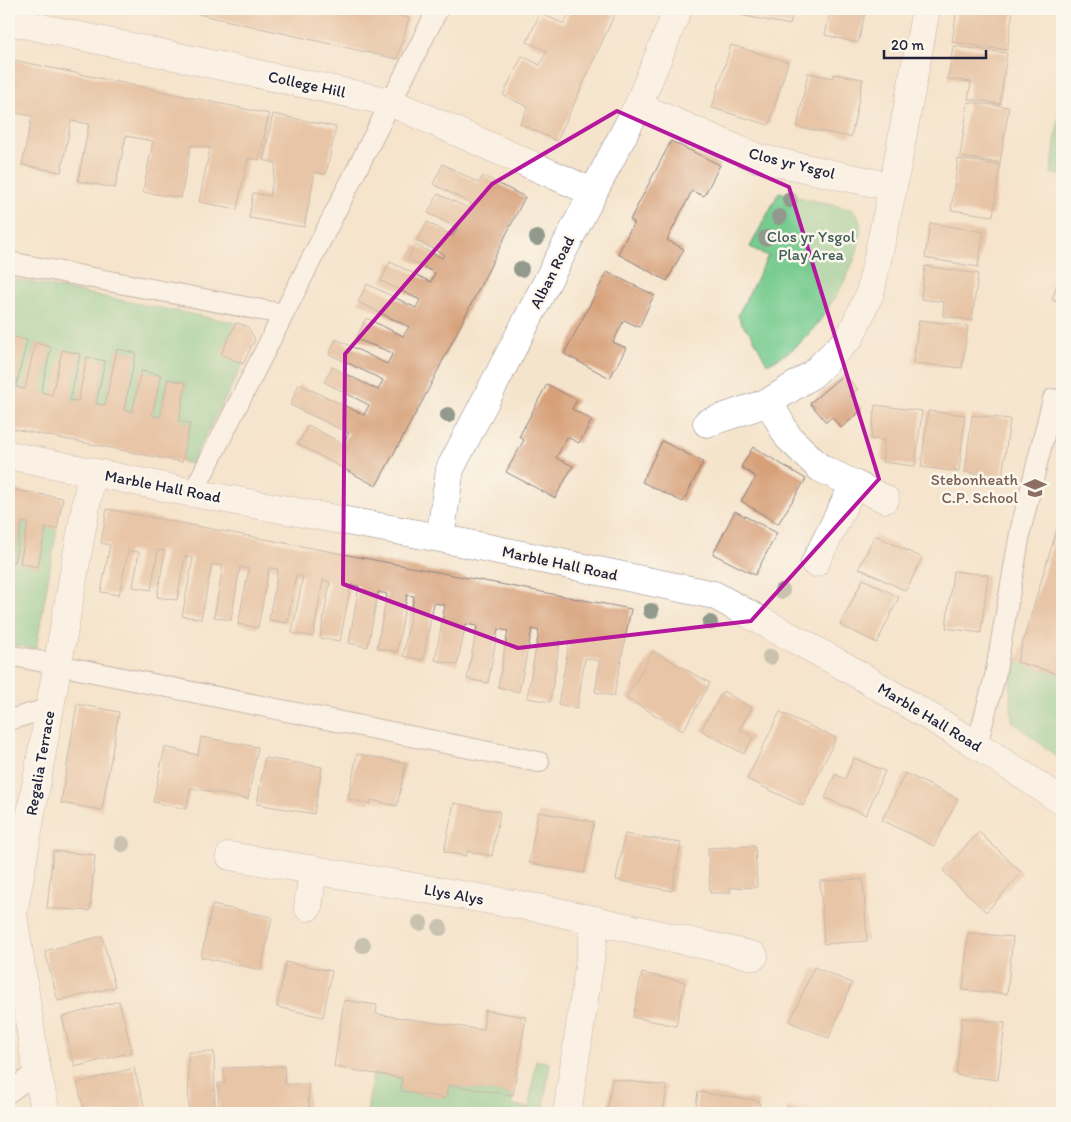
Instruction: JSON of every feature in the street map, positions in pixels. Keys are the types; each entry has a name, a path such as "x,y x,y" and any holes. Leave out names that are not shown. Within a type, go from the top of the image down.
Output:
{"street":[{"name":"Alban Road","path":"440,538 450,469 638,106 678,9"},
{"path":"707,423 769,402 812,374 850,337 870,293 893,187 926,9"},
{"name":"College Hill","path":"9,21 390,102 592,192"},
{"name":"Clos yr Ysgol","path":"638,106 758,158 893,187"},
{"path":"769,402 788,437 820,468 885,500"},
{"name":"Marble Hall Road","path":"9,455 194,493 440,538 714,595 844,666 977,745 1062,801"},
{"name":"Regalia Terrace","path":"46,1113 37,1072 11,915 92,472"},
{"path":"815,563 854,484"},
{"name":"Llys Alys","path":"230,856 544,909 754,956"},
{"path":"308,907 312,869"},
{"path":"566,1113 596,920"}],"lane":[{"path":"194,493 282,314 438,9"},
{"path":"9,262 282,314"},
{"path":"977,745 995,676 1021,528 1053,399"},
{"path":"9,655 539,762"},
{"path":"9,720 50,708"},
{"path":"9,1092 37,1072"}],"highlighted area":[{"path":"617,111 789,187 879,479 751,621 518,648 343,584 345,354 492,184"}],"green space":[{"path":"1062,91 1062,176 1051,173"},
{"name":"Clos yr Ysgol Play Area","path":"779,192 853,210 860,222 860,238 855,257 846,277 812,331 798,345 767,364 752,335 741,323 738,315 768,256 750,247"},
{"path":"9,278 236,323 243,364 191,464 182,462 190,423 179,421 186,383 168,379 160,417 152,415 161,375 141,371 132,412 124,410 135,353 117,349 105,405 96,404 105,361 87,358 78,401 70,400 80,354 52,395 41,392 51,347 35,343 25,389 16,387 26,341 9,337"},
{"path":"22,522 28,523 21,563 38,567 46,527 57,529 36,649 9,644 9,562 14,563"},
{"path":"1017,662 1062,675 1062,761 1012,721 1010,685"},
{"path":"536,1060 550,1063 543,1113 367,1113 373,1074 402,1078 400,1091 446,1098 448,1085 513,1095 512,1105 529,1108"}],"building":[{"path":"176,9 399,9 397,15 409,18 397,59"},
{"path":"571,9 617,9 557,141 520,124 528,107 503,95 522,56 540,65 547,51 527,42 540,13 564,24"},
{"path":"741,9 793,9 790,25 740,15"},
{"path":"831,9 866,9 858,43 825,35"},
{"path":"957,9 981,11 981,9 1013,9 1007,50 952,42"},
{"path":"731,45 788,62 769,125 712,108"},
{"path":"953,46 1007,53 1000,104 968,99 971,82 948,79"},
{"path":"9,59 269,114 259,160 248,158 237,209 199,202 210,148 191,145 181,198 143,192 153,141 126,136 115,188 78,181 89,124 71,121 61,172 22,165 32,116 9,112"},
{"path":"808,73 833,78 834,74 863,79 851,137 797,127"},
{"path":"968,102 1009,107 1000,163 960,157"},
{"path":"273,114 336,127 326,174 315,172 304,227 249,218 253,193 270,196 276,163 263,160"},
{"path":"671,141 720,165 704,196 692,191 667,240 684,249 667,281 618,254 634,222 630,220"},
{"path":"958,159 1000,165 993,216 951,210"},
{"path":"443,164 479,183 483,176 525,197 423,400 376,486 298,444 308,425 343,444 349,433 290,405 299,384 364,415 369,405 324,382 332,367 378,390 383,380 329,354 336,339 387,364 393,353 356,339 366,318 403,336 409,327 358,302 367,284 416,308 420,300 381,281 390,262 431,282 435,273 408,259 415,245 442,258 444,254 417,241 427,222 453,236 457,228 428,213 438,194 470,209 472,204 433,184"},
{"path":"930,223 984,232 978,267 925,258"},
{"path":"925,266 978,274 972,320 943,316 944,302 921,299"},
{"path":"1062,268 1062,303 1052,300"},
{"path":"607,272 654,295 639,327 624,320 613,342 626,348 610,378 564,354"},
{"path":"919,320 968,326 962,368 913,363"},
{"path":"236,323 247,326 255,339 243,364 221,354"},
{"path":"9,336 27,340 16,387 25,389 35,343 51,347 41,392 52,395 62,350 80,354 70,400 78,401 87,357 105,361 96,404 105,405 117,349 136,353 124,410 132,412 141,371 161,375 152,415 160,417 168,379 186,383 179,421 190,423 182,462 9,428"},
{"path":"844,374 858,389 851,395 863,409 841,428 832,417 826,422 810,403"},
{"path":"547,384 577,400 572,409 592,420 579,443 567,437 556,458 573,466 555,498 506,472 524,440 519,437"},
{"path":"875,405 922,411 915,466 882,462 884,440 871,439"},
{"path":"928,411 965,415 959,472 921,467"},
{"path":"972,415 1010,419 1002,477 965,472"},
{"path":"662,441 703,462 683,502 642,482"},
{"path":"753,447 806,479 778,524 741,501 756,477 741,467"},
{"path":"9,489 63,498 57,529 46,527 38,567 20,563 28,523 22,522 14,563 9,562"},
{"path":"107,509 631,609 614,696 595,692 600,661 585,658 577,709 558,705 569,643 560,641 550,702 527,698 539,631 532,629 519,692 498,687 508,631 498,629 488,683 467,679 477,626 466,624 457,665 435,660 445,605 434,603 423,660 403,656 414,596 407,595 397,652 377,648 387,594 378,592 368,647 349,643 359,586 351,585 340,641 320,638 330,582 323,580 313,637 292,633 303,576 296,575 287,623 269,620 278,569 269,568 258,628 238,624 249,569 240,567 231,620 214,617 223,566 212,564 201,619 182,616 193,558 185,556 177,600 157,597 165,551 158,550 151,590 133,587 139,552 128,551 119,595 101,592 110,545 101,543"},
{"path":"735,511 777,533 755,575 713,554"},
{"path":"1062,512 1062,675 1017,662"},
{"path":"875,535 922,558 906,591 859,568"},
{"path":"953,571 988,575 981,633 946,628"},
{"path":"863,579 899,597 877,643 840,625"},
{"path":"653,651 710,683 683,731 626,698"},
{"path":"723,691 752,708 740,729 753,737 744,754 701,730"},
{"path":"77,704 119,712 102,810 61,803"},
{"path":"780,712 836,738 803,806 747,779"},
{"path":"201,737 258,747 248,799 191,788 186,809 153,802 165,747 198,755"},
{"path":"357,754 406,763 397,806 371,800 370,804 348,799"},
{"path":"265,758 322,767 314,814 257,804"},
{"path":"854,758 885,771 866,815 825,798 835,774 845,779"},
{"path":"905,773 958,799 934,846 882,820"},
{"path":"454,803 500,812 492,856 467,851 466,856 444,852"},
{"path":"538,812 594,822 584,873 529,863"},
{"path":"979,832 1022,873 986,912 943,871"},
{"path":"625,834 681,843 672,891 616,880"},
{"path":"755,846 757,887 730,888 730,893 710,893 708,848"},
{"path":"53,851 95,855 90,911 47,908"},
{"path":"863,879 867,941 824,944 820,881"},
{"path":"212,905 272,917 261,970 201,957"},
{"path":"968,933 1013,937 1007,994 963,990"},
{"path":"102,936 115,987 58,1001 45,951"},
{"path":"286,962 332,971 323,1017 277,1007"},
{"path":"814,967 852,983 829,1038 790,1022"},
{"path":"642,973 685,982 676,1026 633,1017"},
{"path":"344,1000 377,1005 376,1014 483,1030 485,1010 526,1017 513,1095 448,1085 446,1098 400,1091 402,1078 334,1067"},
{"path":"119,1001 132,1052 75,1067 62,1017"},
{"path":"962,1018 1005,1023 998,1080 956,1075"},
{"path":"188,1052 214,1052 215,1113 189,1113"},
{"path":"284,1066 285,1084 308,1084 309,1113 219,1113 218,1083 225,1083 224,1068"},
{"path":"134,1068 146,1113 85,1113 77,1083"},
{"path":"612,1079 667,1086 663,1113 607,1113"},
{"path":"698,1092 760,1101 758,1113 695,1113"},
{"path":"787,1106 834,1112 834,1113 786,1113"},
{"path":"990,1108 996,1113 986,1113"}],"place":[{"name":"Stebonheath C.P. School","path":"1035,488"}]}
